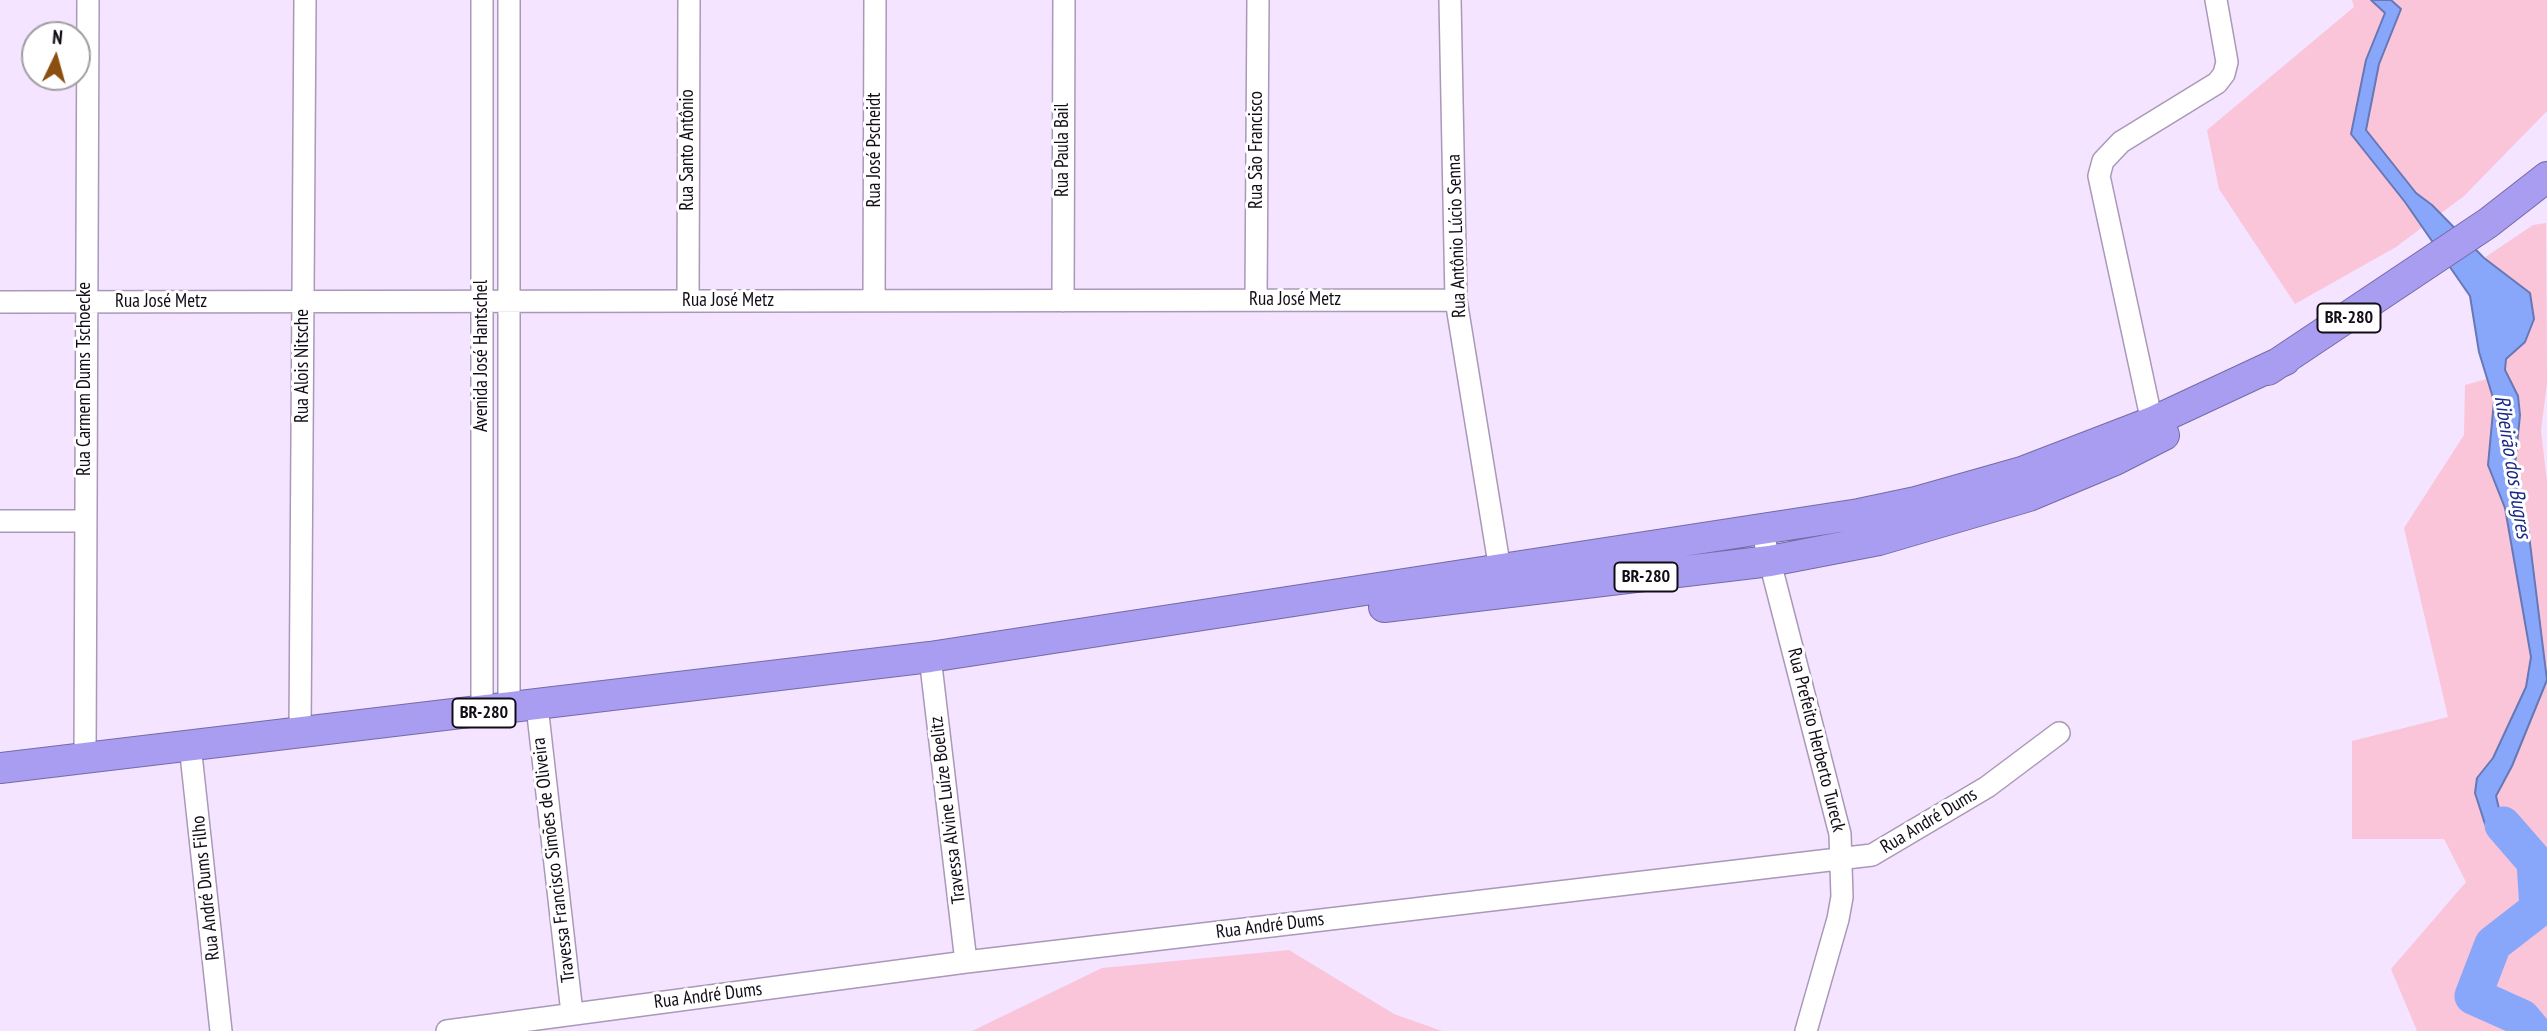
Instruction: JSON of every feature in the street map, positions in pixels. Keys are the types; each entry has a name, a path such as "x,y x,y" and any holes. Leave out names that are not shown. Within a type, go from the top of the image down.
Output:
{"highway":[{"name":"BR-280","path":"0,768 930,657 1502,582 1770,561 1924,528 2075,478 2150,443 2285,360 2412,275 2488,223 2547,177"},
{"name":"BR-280","path":"1502,582 1882,509 1984,484 2152,422 2285,360"}],"street":[{"name":"Rua Carmem Dums Tschoecke","path":"85,758 88,0"},
{"name":"Rua Alois Nitsche","path":"300,732 305,0"},
{"name":"Avenida José Hantschel","path":"482,0 482,301 509,709"},
{"name":"Avenida José Hantschel","path":"509,0 509,709"},
{"name":"Rua Santo Antônio","path":"688,301 689,0"},
{"name":"Rua José Pscheidt","path":"874,301 875,0"},
{"name":"Rua Paula Bail","path":"1063,301 1064,0"},
{"name":"Rua São Francisco","path":"1256,300 1258,0"},
{"name":"Rua Antônio Lúcio Senna","path":"1450,0 1456,300 1502,582"},
{"path":"2152,422 2099,176 2103,161 2121,142 2217,83 2224,74 2227,62 2216,0"},
{"name":"Rua José Metz","path":"0,302 1456,300"},
{"path":"0,522 85,521"},
{"name":"Rua Prefeito Herberto Tureck","path":"1762,531 1835,806 1842,858 1838,919 1806,1031"},
{"name":"Travessa Alvine Luíze Boelitz","path":"930,657 966,962"},
{"name":"Travessa Francisco Simões de Oliveira","path":"509,709 572,1013"},
{"name":"Rua André Dums","path":"447,1031 539,1024 572,1013 966,962 1872,855 1907,837 1987,787 2059,733"},
{"name":"Rua André Dums Filho","path":"190,745 221,1031"}],"shaded area":[{"path":"2352,0 2547,0 2547,111 2464,196 2396,247 2295,304 2219,189 2207,130 2354,7"},
{"path":"2546,223 2547,383 2541,430 2547,482 2547,680 2528,527 2514,475 2520,415 2518,396 2505,370 2506,359 2525,342 2530,293 2484,258 2533,225"},
{"path":"2487,379 2494,401 2488,465 2505,508 2531,657 2526,687 2493,758 2477,778 2501,840 2534,860 2500,813 2496,795 2512,766 2547,680 2547,1031 2417,1031 2391,969 2466,882 2444,839 2352,839 2352,741 2448,717 2404,528 2464,435 2465,385"},
{"path":"1289,950 1394,1014 1442,1031 972,1031 1102,968"}],"water":[{"path":"2371,0 2391,0 2401,9 2379,64 2366,130 2416,193 2432,205 2484,258 2530,293 2534,319 2525,342 2506,359 2505,370 2518,396 2520,415 2514,475 2528,527 2547,680 2512,766 2496,796 2500,813 2535,862 2501,840 2485,824 2475,793 2477,778 2493,758 2526,687 2531,657 2505,508 2488,465 2494,401 2479,352 2470,296 2405,202 2351,134 2366,60 2385,13"}],"waterway":[{"name":"Ribeirão dos Bugres","path":"2503,825 2535,862 2538,909 2493,944 2473,996 2522,1018 2533,1031"}]}
